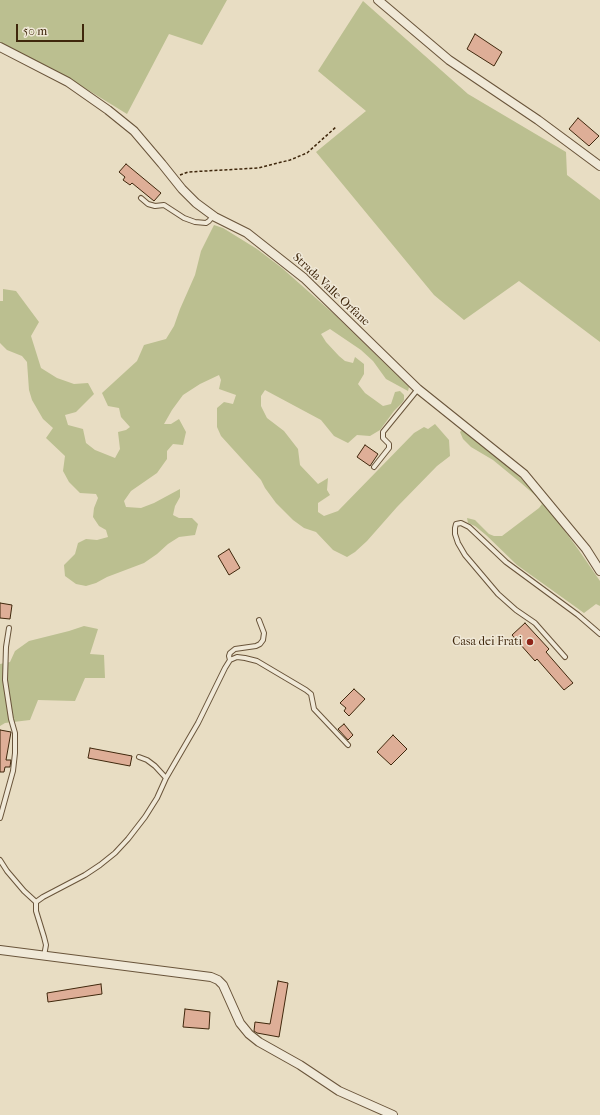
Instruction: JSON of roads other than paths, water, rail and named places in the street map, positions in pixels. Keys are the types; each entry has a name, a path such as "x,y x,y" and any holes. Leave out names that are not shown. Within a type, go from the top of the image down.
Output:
{"street":[{"path":"378,0 449,60 538,120 600,166"},
{"name":"Strada Valle Orfane","path":"0,47 68,82 108,110 134,131 196,203 213,216 247,233 304,278 418,389 524,474 586,549 600,571"},
{"path":"0,950 218,980 223,985 240,1023 249,1034 339,1091 393,1115"}],"lane":[{"path":"141,198 148,204 155,206 164,205 184,218 194,222 206,223 209,222 213,216"},
{"path":"374,467 389,448 389,444 383,438 383,432 418,389"},
{"path":"565,657 535,623 516,610 498,594 465,555 458,544 455,534 454,528 456,524 461,523 469,528 506,562 578,615 600,634"},
{"path":"230,660 230,653 235,649 256,646 264,640 264,632 258,620"},
{"path":"0,818 13,771 15,753 15,733 11,719 5,680 6,647 9,628"},
{"path":"36,902 85,875 115,854 128,839 157,798 166,778 188,743 230,660 237,657 257,661 306,690 311,694 314,709 348,745"},
{"path":"139,757 147,760 155,766 166,778"},
{"path":"0,860 24,891 36,902 36,911 46,945 44,956"}],"place":[{"name":"Casa dei Frati","path":"530,642"}]}
